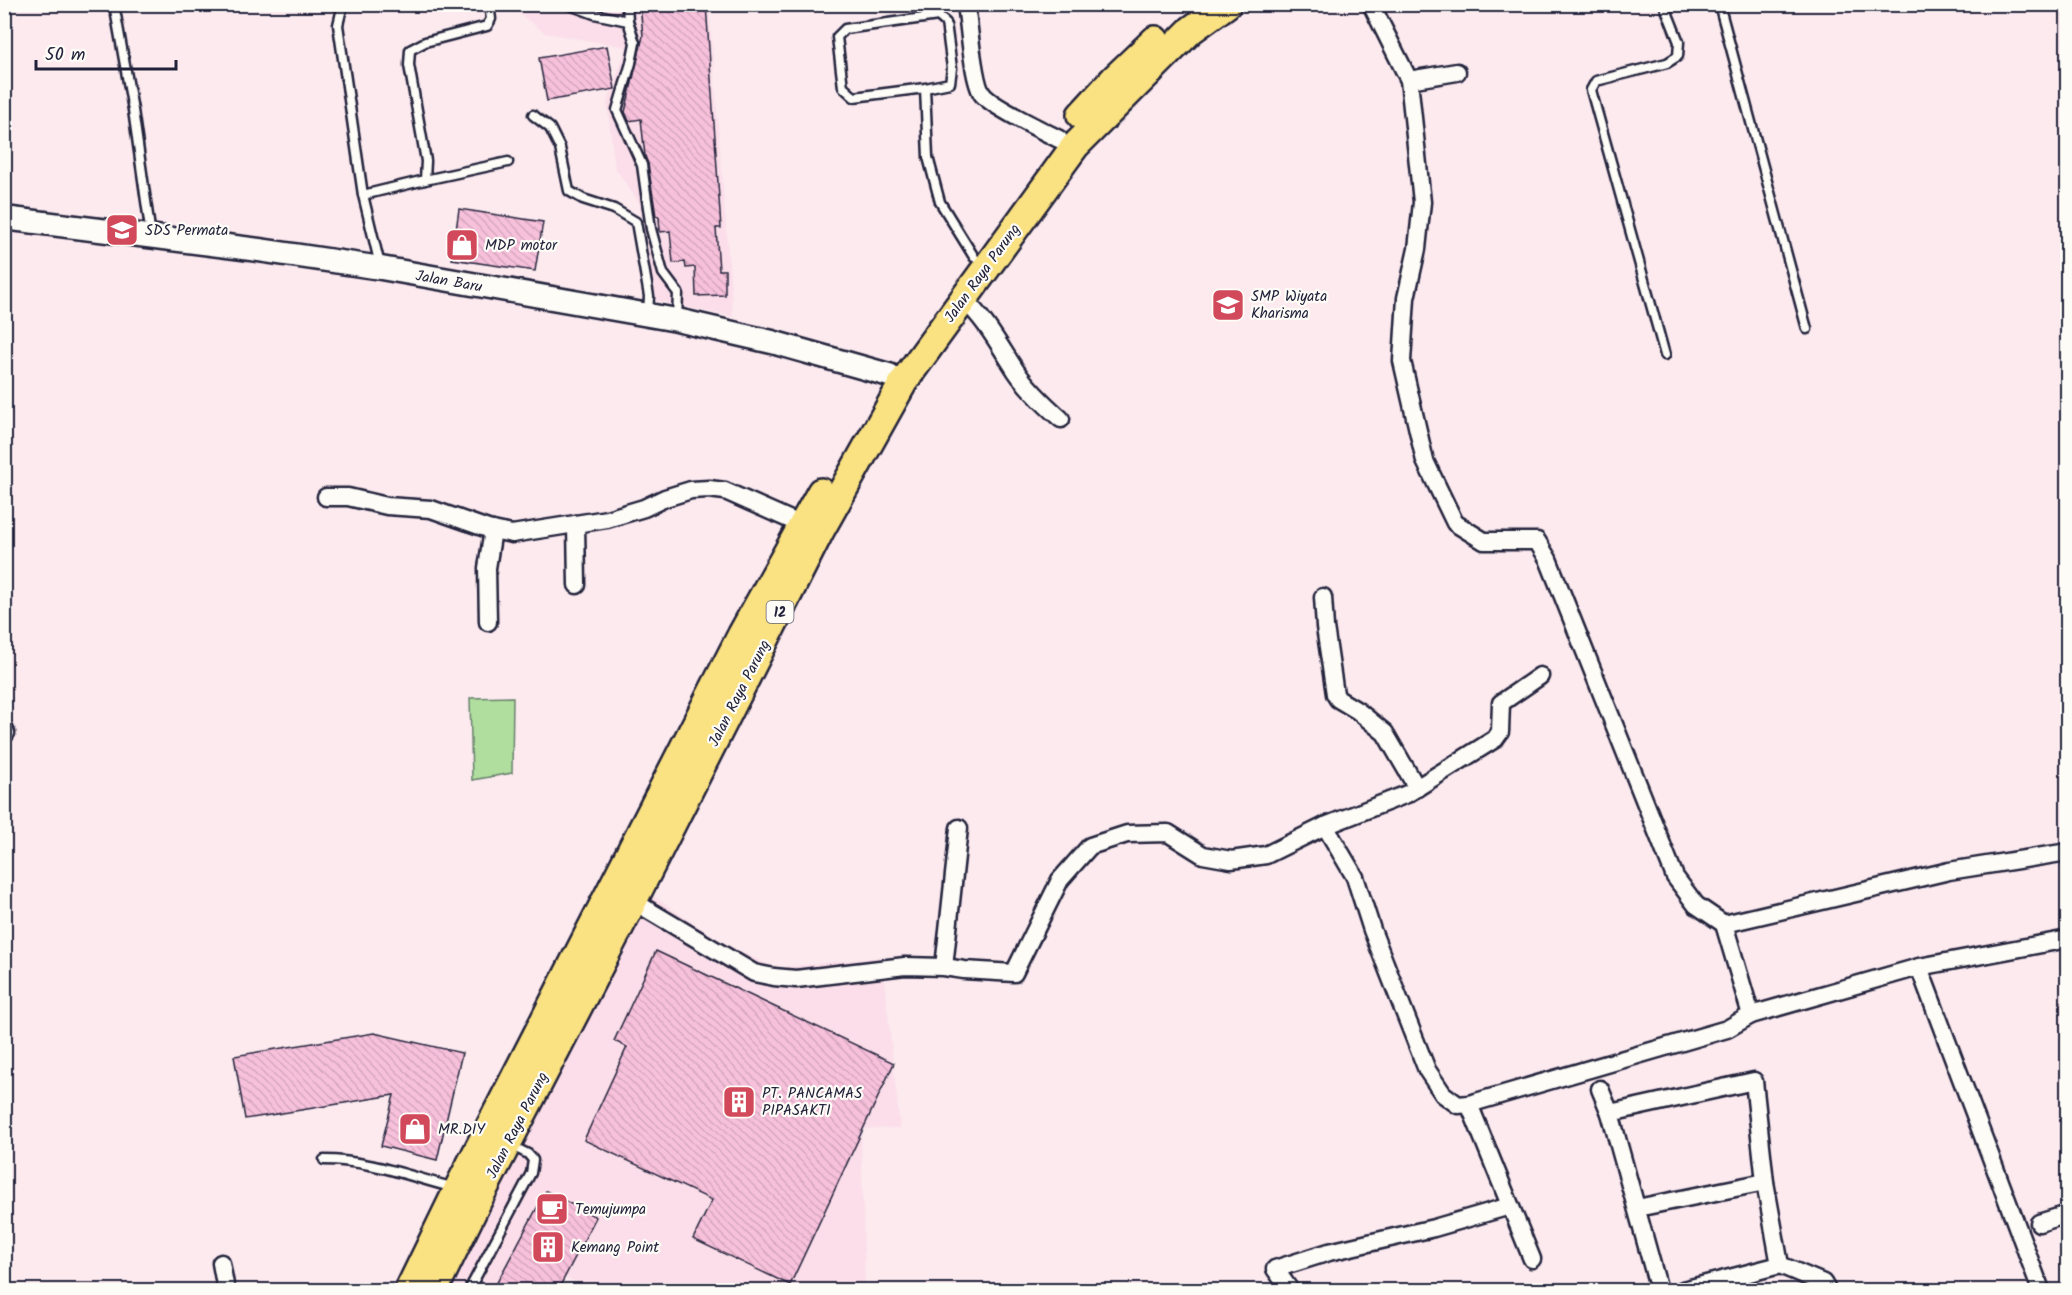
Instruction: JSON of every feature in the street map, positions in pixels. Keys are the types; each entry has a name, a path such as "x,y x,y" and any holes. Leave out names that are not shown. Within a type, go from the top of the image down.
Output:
{"highway":[{"name":"Jalan Raya Parung","path":"434,1290 469,1194 742,634 889,375 1059,140 1114,79 1196,4"},
{"name":"Jalan Raya Parung","path":"409,1290 469,1194 507,1143 633,901 820,531 904,381 1075,146 1191,30 1227,4"}],"main road":[{"name":"Jalan Baru","path":"4,218 381,268 677,320 772,342 889,375"}],"street":[{"path":"966,4 977,80 982,94 992,103 1059,140"},
{"path":"1371,4 1409,80 1422,202 1417,249 1406,298 1402,361 1425,461 1455,524 1484,541 1538,542 1552,570 1675,877 1696,905 1724,924 1751,1015"},
{"path":"1409,80 1457,72"},
{"path":"963,300 978,313 1031,390 1061,419"},
{"path":"326,497 348,497 387,506 431,509 512,534 607,519 692,490 709,489 725,491 802,525"},
{"path":"576,524 577,585"},
{"path":"488,622 487,568 493,530"},
{"path":"1323,597 1335,694 1338,699 1359,711 1385,733 1417,788"},
{"path":"633,901 754,973 774,977 796,979 905,966 1014,973 1060,880 1090,846 1127,834 1168,832 1203,855 1231,860 1266,855 1325,826 1407,794 1495,739 1500,732 1501,703 1540,676"},
{"path":"1325,826 1355,877 1372,930 1427,1070 1443,1094 1458,1105 1469,1104 1727,1029 1751,1015 1919,967 2067,939"},
{"path":"944,967 959,828"},
{"path":"1724,924 1948,871 2067,852"},
{"path":"1919,967 2041,1290"},
{"path":"1610,1113 1754,1081 1765,1182 1780,1265"},
{"path":"1600,1089 1610,1113 1659,1290"},
{"path":"1469,1104 1532,1259"},
{"path":"1637,1208 1765,1182"},
{"path":"1290,1290 1275,1269 1329,1252 1434,1228 1510,1206"},
{"path":"2039,1223 2067,1214"},
{"path":"221,1263 226,1290"},
{"path":"1683,1290 1780,1265 1823,1283 1827,1290"}],"lane":[{"path":"114,4 133,110 151,236"},
{"path":"343,4 338,25 363,195 381,268"},
{"path":"425,180 426,162 409,65 410,50 425,42 487,26 491,19 489,4"},
{"path":"567,4 594,14 628,21"},
{"path":"627,4 628,21 635,43 616,110 642,165 651,228 663,273 678,293 677,320"},
{"path":"1664,4 1679,42 1678,56 1667,63 1596,81 1591,90 1665,355"},
{"path":"1719,4 1807,329"},
{"path":"938,16 946,24 952,68 950,83 925,88 854,97 843,87 837,37 845,29 938,16"},
{"path":"925,88 928,157 940,202 974,257"},
{"path":"533,116 550,128 560,148 569,191 582,199 614,209 636,222 649,296 648,315"},
{"path":"363,195 507,162"},
{"path":"468,1290 531,1173 533,1160 528,1154 507,1143"},
{"path":"324,1160 341,1160 377,1166 469,1194"}],"shaded area":[{"path":"513,4 709,5 733,317 656,301 639,203 615,168 607,103 627,47 545,33 512,8"},
{"path":"648,892 720,942 775,968 882,957 900,1128 861,1129 865,1290 594,1290 565,1277 559,1290 442,1290"}],"green space":[{"path":"513,697 512,773 472,780 470,698"}],"building":[{"path":"640,4 706,4 721,228 716,228 719,270 725,270 725,295 696,296 695,267 686,268 685,262 673,263 670,231 660,232 659,217 656,216 645,156 641,119 629,121 625,112 643,36"},
{"path":"607,46 615,89 547,101 539,58"},
{"path":"459,209 543,222 535,271 452,259"},
{"name":"PT. PANCAMAS PIPASAKTI","path":"656,951 894,1063 790,1285 693,1239 712,1200 584,1140 627,1047 614,1041"},
{"path":"374,1033 462,1053 437,1160 381,1146 394,1095 245,1119 234,1056"},
{"name":"Kemang Point","path":"546,1191 596,1217 558,1290 493,1290"}],"place":[{"name":"SDS Permata","path":"122,230"},
{"name":"MDP motor","path":"462,245"},
{"name":"SMP Wiyata Kharisma","path":"1228,305"},
{"name":"PT. PANCAMAS PIPASAKTI","path":"739,1102"},
{"name":"MR.DIY","path":"415,1129"},
{"name":"Temujumpa","path":"552,1209"},
{"name":"Kemang Point","path":"548,1247"}]}
